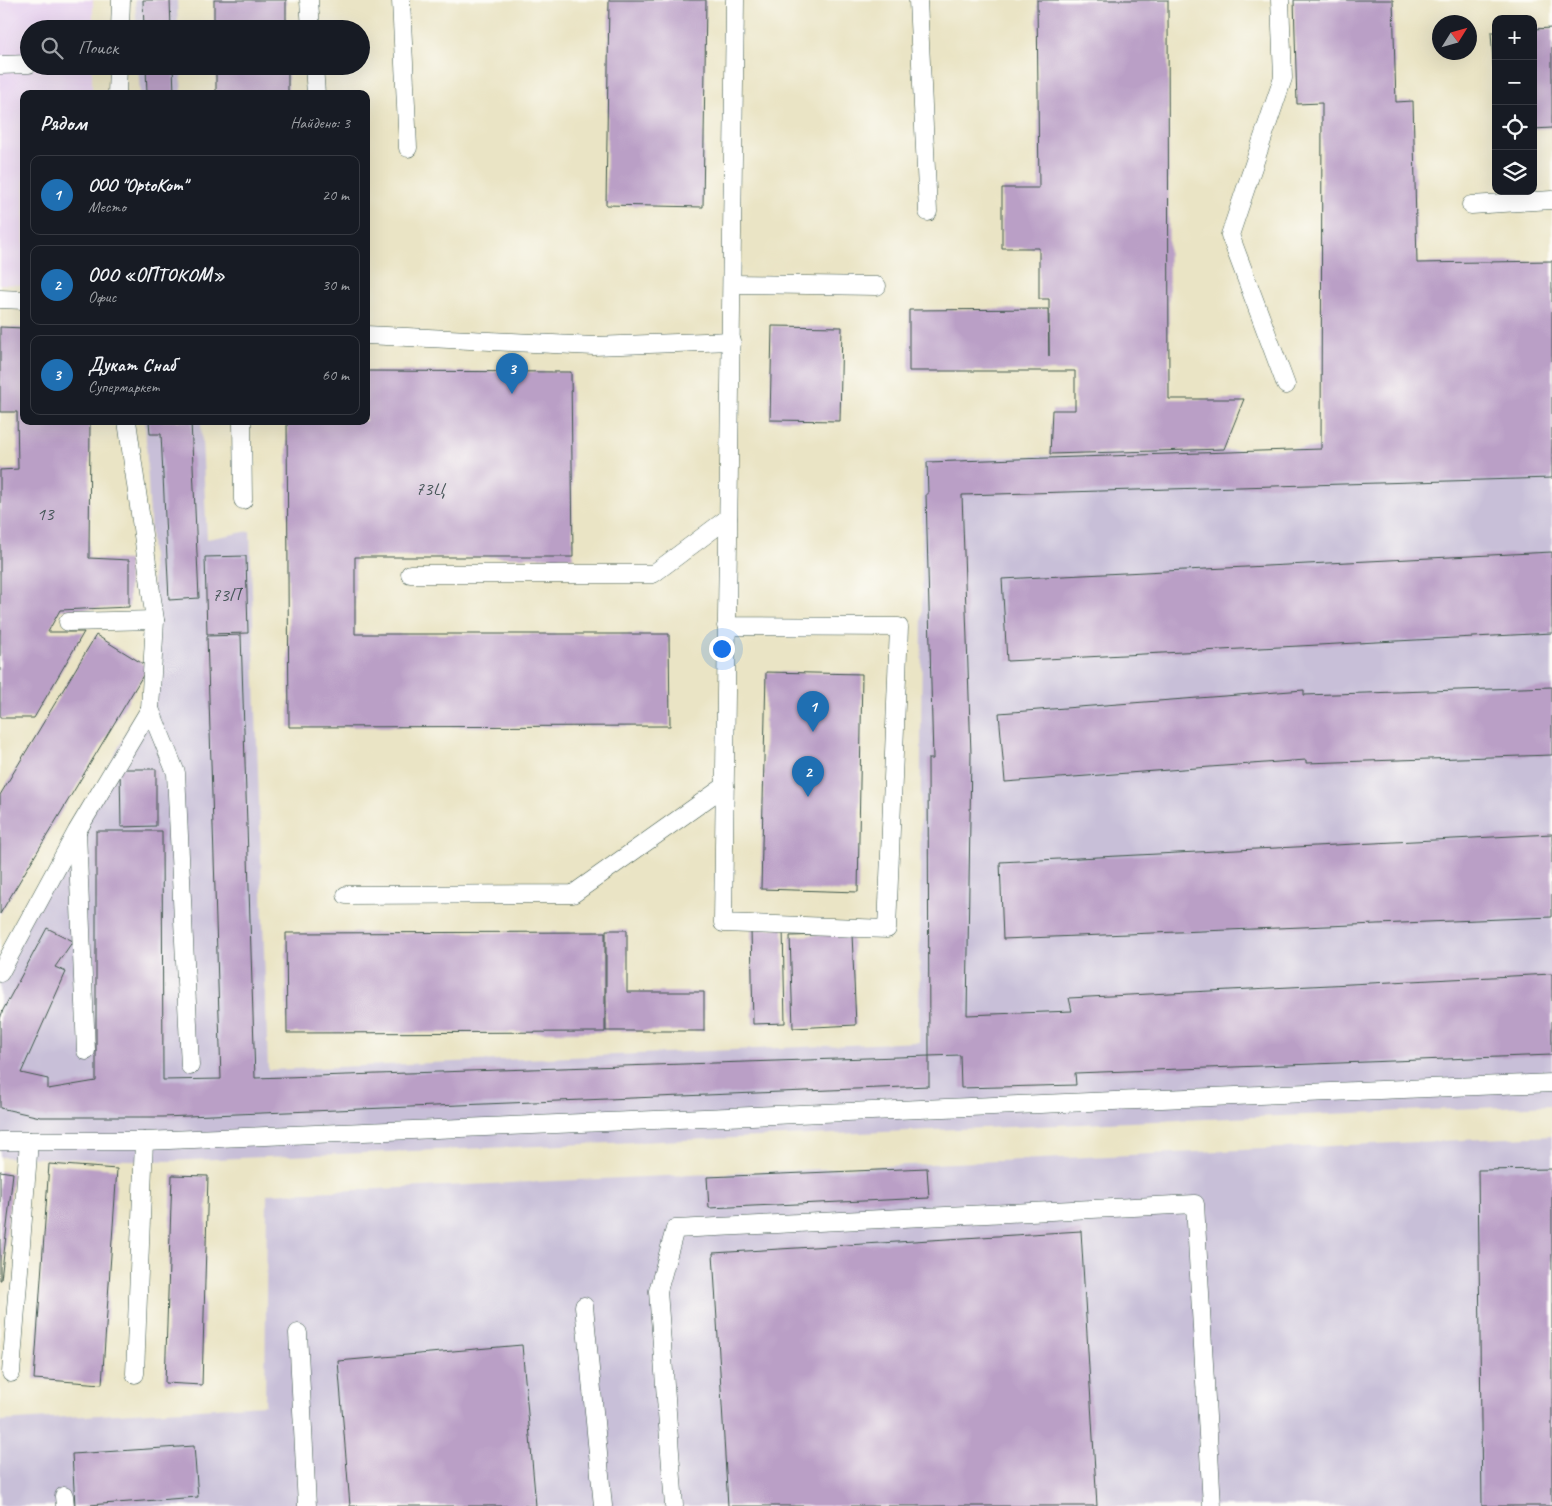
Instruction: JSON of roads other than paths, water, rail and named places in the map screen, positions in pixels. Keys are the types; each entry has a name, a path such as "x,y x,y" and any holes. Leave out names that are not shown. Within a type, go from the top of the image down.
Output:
{"lane":[{"path":"120,20 121,0"},
{"path":"309,0 310,20"},
{"path":"401,0 408,148"},
{"path":"726,626 899,627 887,929 724,923 726,626 732,341 735,0"},
{"path":"918,0 928,212"},
{"path":"1280,0 1283,78 1230,235 1286,385"},
{"path":"0,65 20,64"},
{"path":"117,90 118,75"},
{"path":"315,75 316,90"},
{"path":"1471,205 1552,200"},
{"path":"732,284 877,286"},
{"path":"0,299 20,300"},
{"path":"370,335 594,346 732,341"},
{"path":"128,425 155,620 150,709 176,773 190,1066"},
{"path":"242,425 243,500"},
{"path":"410,574 653,574 728,518"},
{"path":"68,622 155,620"},
{"path":"0,974 77,831 150,709"},
{"path":"346,895 573,894 725,786"},
{"path":"77,831 86,1051"},
{"path":"0,1142 144,1141 1552,1084"},
{"path":"12,1373 29,1141"},
{"path":"136,1374 144,1141"},
{"path":"674,1506 658,1291 675,1229 1195,1204 1212,1506"},
{"path":"584,1306 603,1506"},
{"path":"298,1333 307,1506"}],"place":[{"name":"Дукат Снаб","path":"512,394"},
{"name":"OOO \"OptoKom\"","path":"813,732"},
{"name":"ООО «ОПТОКОМ»","path":"808,797"}]}
